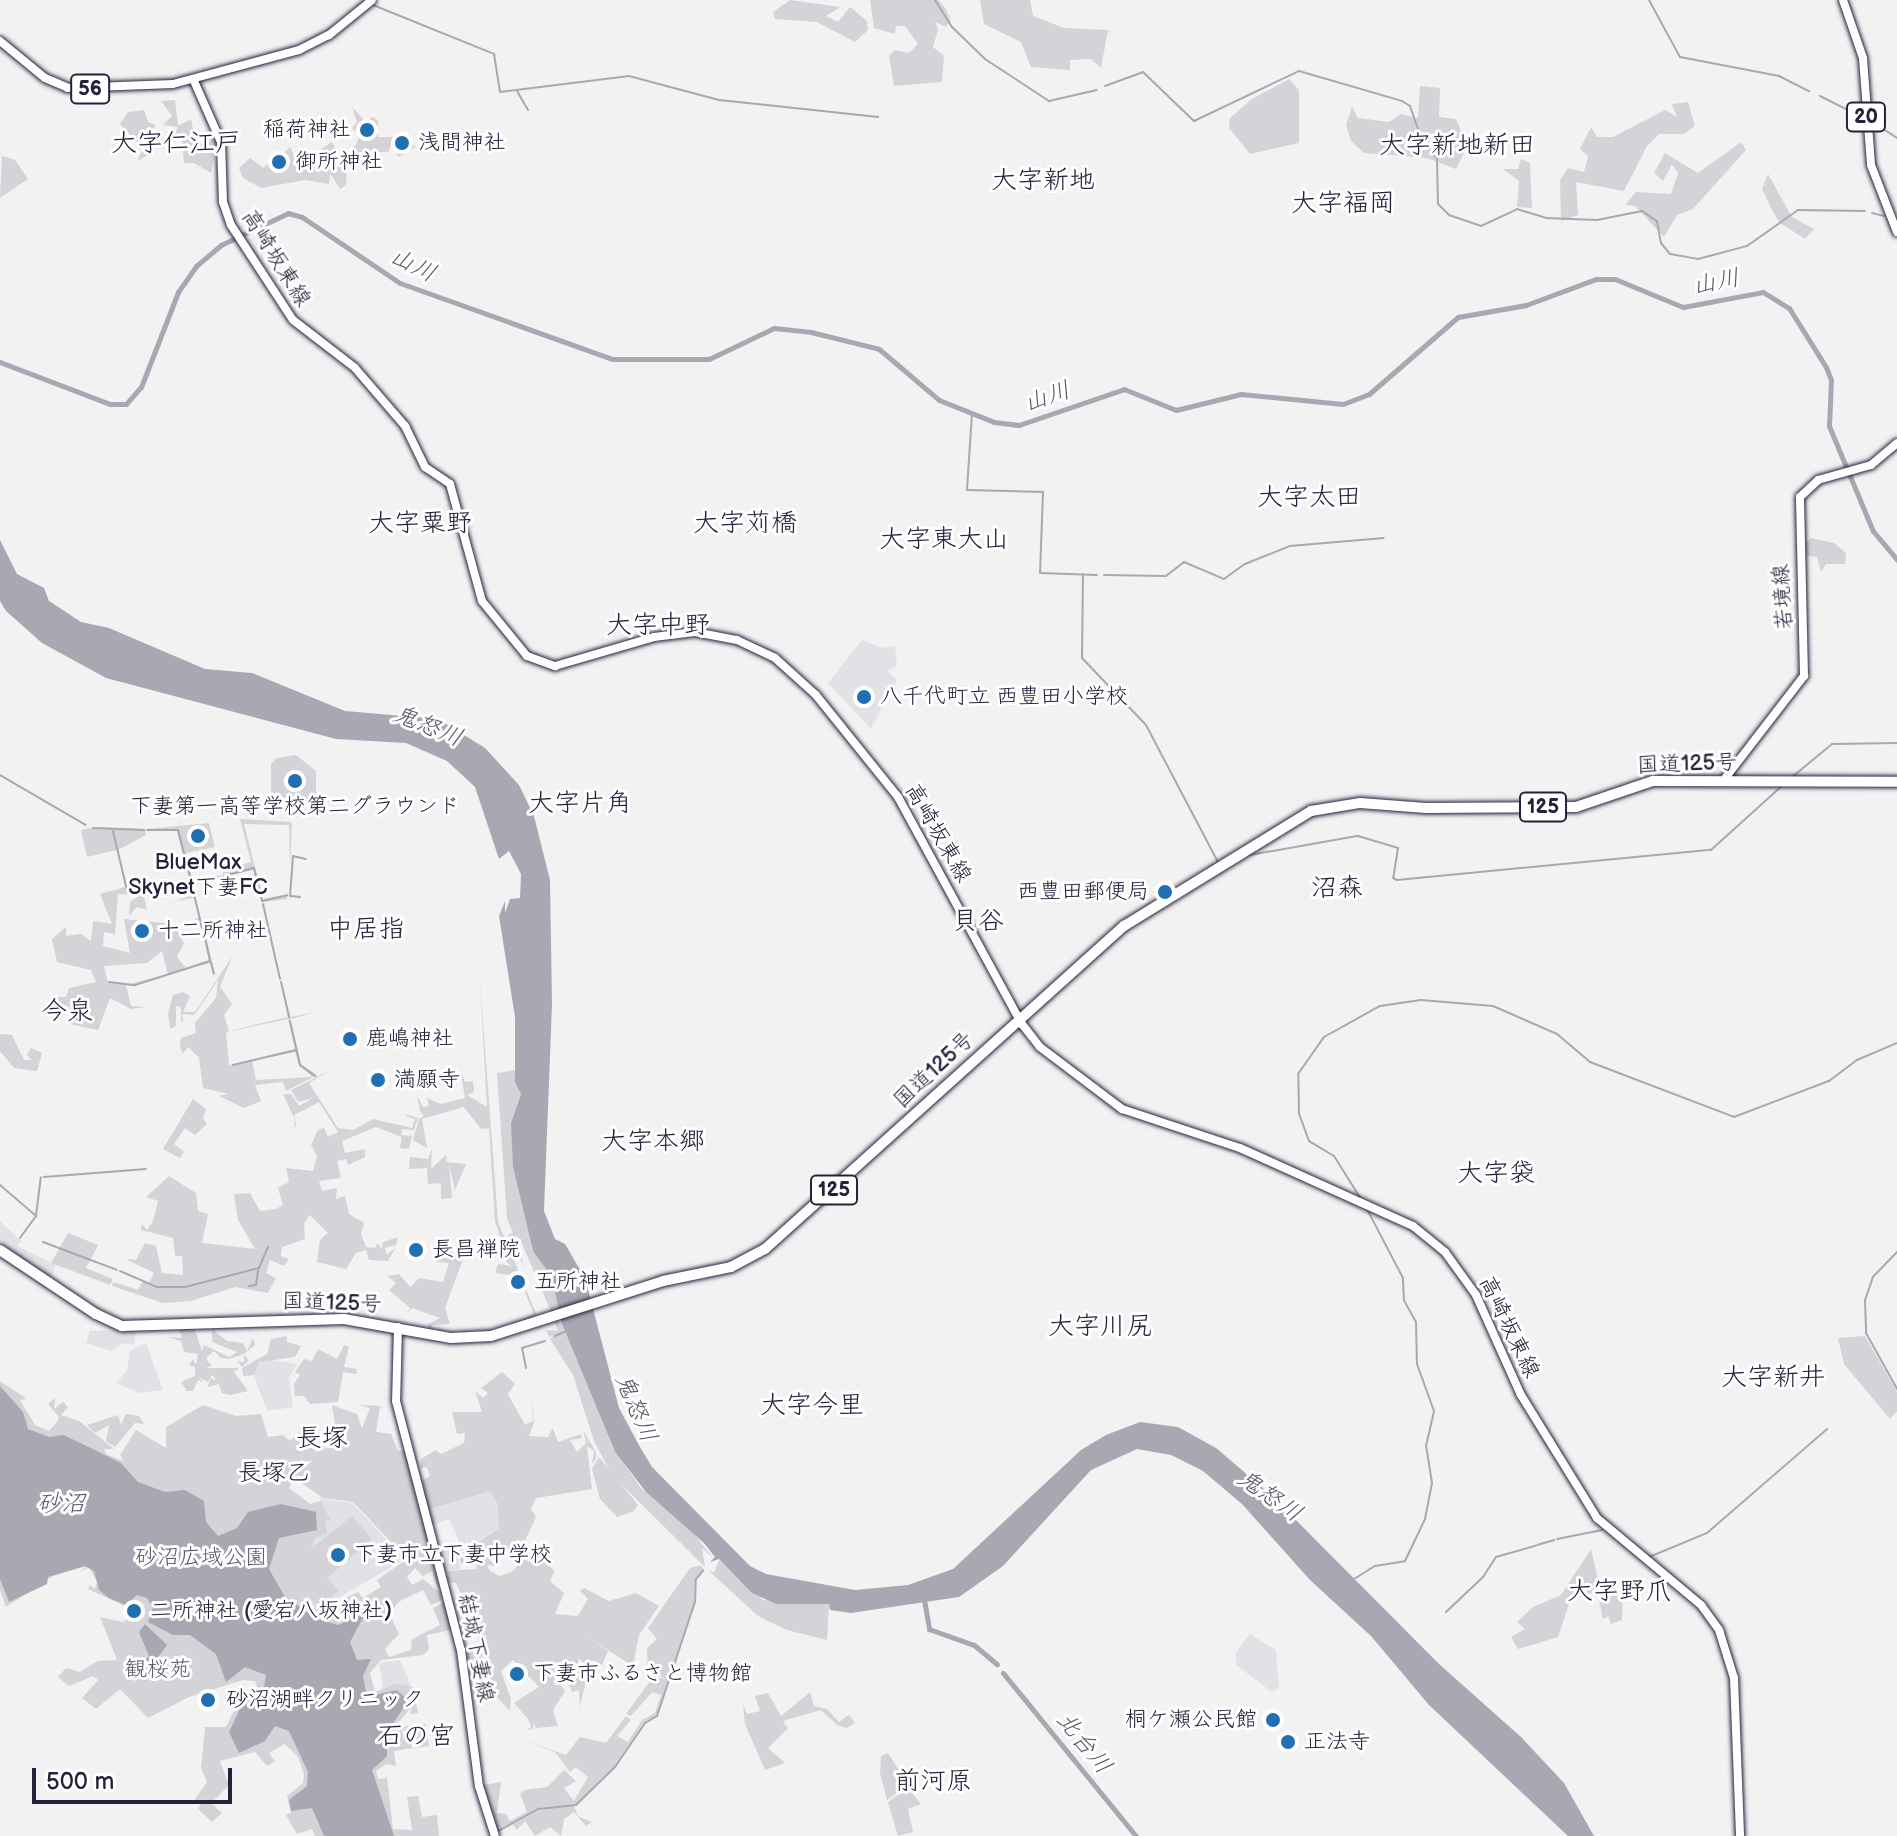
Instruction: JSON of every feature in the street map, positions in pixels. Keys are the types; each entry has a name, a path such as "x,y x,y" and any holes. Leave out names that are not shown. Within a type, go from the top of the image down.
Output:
{"highway":[{"name":"国道125号","path":"0,1250 122,1326 344,1319 470,1339 635,1290 731,1267 769,1247 1018,1018 1143,912 1318,808 1360,803 1426,808 1568,807 1642,782 1723,781 1734,777 1897,782"}],"main road":[{"name":"56","path":"0,41 45,78 68,88 194,81 299,50 329,35 372,0"},
{"name":"20","path":"1843,0 1863,58 1871,165 1897,232"},
{"name":"高崎坂東線","path":"194,81 221,142 223,202 241,241 293,320 355,368 402,422 424,465 450,484 482,601 527,656 555,666 654,637 695,632 737,640 779,661 826,707 900,799 1018,1018 1040,1047 1115,1105 1288,1169 1413,1226 1445,1252 1476,1295 1521,1395 1597,1518 1701,1605 1719,1630 1734,1678 1740,1836"},
{"name":"若境線","path":"1734,777 1802,680 1797,506 1809,486 1871,465 1897,443"},
{"name":"結城下妻線","path":"398,1327 396,1401 461,1647 479,1786 495,1836"}],"shaded area":[{"name":"八千代町立 西豊田小学校","path":"862,640 882,648 895,646 897,666 887,671 897,680 871,729 828,683"},
{"path":"0,1221 21,1241 17,1246 56,1265 50,1279 0,1245"},
{"path":"136,1330 134,1345 124,1343 111,1351 86,1343 90,1331"},
{"path":"146,1343 163,1390 139,1393 116,1383 127,1371 130,1351"},
{"path":"267,1359 297,1364 289,1378 293,1407 267,1411 253,1373 255,1365"},
{"path":"491,1491 503,1520 499,1528 458,1553 460,1569 443,1571 439,1553 460,1544 449,1519 431,1525 427,1510"},
{"name":"下妻市立下妻中学校","path":"320,1498 352,1503 405,1559 316,1611 288,1591 276,1555 280,1543 326,1533"},
{"path":"1250,1634 1276,1650 1279,1688 1272,1692 1236,1665 1236,1652"},
{"path":"400,1660 411,1686 383,1690 379,1663"}],"green space":[{"path":"790,0 840,7 826,16 838,22 850,7 867,21 868,30 855,42 817,22 775,19 773,12"},
{"path":"870,0 938,0 946,9 951,21 946,27 935,22 938,30 933,47 944,56 942,82 894,86 889,56 895,50 909,53 918,44 905,26 896,26 895,34 874,28"},
{"path":"980,0 1030,0 1033,16 1064,28 1108,30 1101,68 1091,59 1070,60 1070,70 1031,67 1021,42 984,24"},
{"path":"1289,79 1299,90 1299,143 1250,154 1229,128 1230,118 1252,99"},
{"path":"1420,86 1440,88 1439,117 1456,119 1462,133 1464,153 1456,169 1427,158 1364,153 1351,141 1346,125 1352,107 1358,118 1389,122 1401,114 1418,118"},
{"path":"175,100 178,126 191,119 195,140 205,145 212,138 217,141 211,173 194,163 184,163 182,139 172,140 178,127 163,125 172,116 161,101"},
{"path":"1688,102 1695,126 1684,134 1659,134 1647,146 1624,191 1576,182 1578,215 1561,221 1560,180 1568,168 1584,172 1588,156 1580,149 1591,127 1597,137 1613,137 1665,110 1677,117 1672,104"},
{"path":"352,107 365,121 373,117 378,121 378,137 406,137 416,147 398,157 393,140 388,152 354,152 349,158 360,136 352,128 357,122"},
{"path":"144,110 148,122 156,125 148,136 150,154 137,161 143,149 120,124 128,112"},
{"path":"331,142 335,147 329,162 347,167 346,185 340,189 330,173 329,184 305,180 261,188 243,178 239,168 250,158 263,168 272,160 275,168 281,168 285,161 280,156 290,147 296,160 299,153 318,152"},
{"path":"1741,142 1746,150 1693,209 1677,215 1664,237 1635,206 1625,205 1636,192 1671,194 1678,173 1672,164 1663,181 1654,173 1665,153 1698,173"},
{"path":"2,156 15,160 28,179 0,198"},
{"path":"1521,159 1530,163 1532,208 1517,207 1519,181 1503,169 1518,169"},
{"path":"1768,174 1792,217 1814,229 1805,239 1780,223 1773,212 1762,189"},
{"path":"1811,538 1834,543 1846,553 1845,564 1826,564 1821,572 1817,557 1803,555 1803,545"},
{"name":"下妻第一高等学校第二グラウンド","path":"296,755 316,771 316,796 310,802 271,804 271,764 277,758"},
{"path":"240,819 291,822 290,867 289,825 244,824 263,899 288,894 287,899 262,902 253,870 224,877 222,870 251,862"},
{"path":"209,823 215,847 186,853 193,881 222,878 193,885 202,928 200,920 194,920 199,918 194,898 175,901 193,895 177,831 147,829"},
{"path":"95,827 145,829 146,835 118,850 128,892 145,894 159,888 144,896 147,910 137,907 129,916 130,902 140,895 118,894 115,934 104,932 103,946 130,953 124,919 173,924 184,943 177,957 186,968 209,960 203,935 199,938 204,929 215,973 210,963 168,974 162,951 147,963 104,966 108,983 130,984 126,985 131,1006 147,1007 131,1009 110,998 98,1030 69,1024 70,1007 63,1005 61,1020 51,1011 56,997 66,997 69,988 96,982 91,970 57,962 52,939 66,927 66,936 81,934 91,941 93,921 112,924 100,894 125,887 117,850 87,857 81,830"},
{"path":"232,957 220,987 232,1004 224,1015 229,1031 288,1017 282,981 290,1017 317,1012 290,1019 301,1064 317,1075 286,1091 283,1082 255,1085 261,1101 244,1108 219,1096 228,1094 203,1088 199,1058 188,1047 183,1054 181,1038 196,1033 195,1023 216,998 218,980 195,1014 182,1014 183,1023 181,1007 176,1006 176,1026 170,1029 168,1013 173,995 183,992 190,996 183,1012 195,1012","holes":["288,1019 295,1049 229,1065 226,1032","295,1052 299,1065 312,1077 256,1080 252,1061"]},
{"path":"480,980 498,1222 537,1316 498,1331 534,1314 522,1285 511,1282 517,1276 495,1273 498,1264 512,1266 503,1259 508,1258 495,1222 489,1128 481,1129 464,1107 422,1119 427,1148 413,1140 419,1119 424,1116 417,1096 423,1107 429,1106 427,1098 441,1104 465,1098 461,1074 465,1082 473,1081 474,1092 467,1095 487,1107"},
{"path":"0,1034 12,1035 24,1060 32,1060 27,1055 31,1048 42,1053 37,1071 14,1068 0,1051"},
{"path":"333,1069 309,1083 338,1128 353,1130 373,1119 412,1128 415,1119 405,1114 418,1118 414,1130 402,1129 401,1135 412,1136 409,1149 400,1148 402,1137 376,1127 342,1141 345,1153 365,1149 365,1157 348,1165 346,1159 337,1161 341,1178 319,1181 322,1191 337,1188 336,1199 345,1196 349,1214 364,1223 361,1234 366,1247 375,1248 378,1243 382,1250 383,1242 398,1237 396,1245 385,1248 387,1255 396,1247 388,1261 369,1260 366,1250 356,1253 346,1269 317,1262 320,1240 328,1233 310,1215 304,1223 305,1239 282,1247 281,1256 289,1259 284,1266 270,1260 266,1273 276,1278 268,1293 235,1287 191,1301 163,1303 112,1286 113,1282 138,1290 143,1281 149,1283 154,1273 126,1259 136,1260 145,1243 156,1246 162,1273 183,1275 182,1256 175,1256 173,1238 141,1230 142,1224 147,1230 153,1221 158,1201 146,1197 169,1176 196,1193 198,1211 208,1214 202,1243 255,1249 238,1220 234,1194 250,1193 260,1211 276,1209 283,1205 278,1188 289,1182 286,1168 313,1171 317,1156 311,1145 318,1130 324,1128 328,1137 338,1132 319,1102 294,1115 296,1123 293,1133 295,1120 283,1094 291,1094 299,1106 313,1098 298,1102 291,1090"},
{"path":"516,1070 521,1094 512,1120 514,1166 533,1251 544,1260 557,1292 560,1307 552,1314 520,1239 515,1235 524,1267 508,1235 513,1233 507,1219 497,1073"},
{"path":"193,1099 206,1109 203,1118 207,1124 195,1135 185,1128 174,1144 184,1152 180,1158 163,1149"},
{"path":"432,1149 431,1169 446,1155 447,1162 466,1164 455,1190 449,1164 452,1198 441,1199 441,1183 428,1184 427,1168 409,1169 410,1157 428,1159"},
{"path":"68,1233 98,1245 86,1268 113,1279 110,1285 51,1263"},
{"path":"432,1245 442,1245 463,1259 445,1308 450,1324 433,1325 430,1330 427,1325 440,1318 412,1308 408,1313 410,1308 389,1290 396,1283 387,1276 399,1274 410,1287 419,1278 443,1282 449,1263 437,1262 435,1257 444,1252 440,1247 433,1251"},
{"path":"553,1318 565,1325 613,1449 641,1488 690,1529 713,1558 702,1548 705,1567 612,1475 594,1441 573,1375 550,1339 554,1335 549,1337 546,1330 558,1331"},
{"path":"194,1327 202,1351 204,1345 229,1357 237,1352 212,1342 212,1329 227,1341 243,1343 247,1351 253,1338 255,1345 244,1354 229,1359 221,1358 214,1351 206,1358 212,1366 205,1368 239,1368 234,1372 248,1391 230,1395 222,1393 219,1384 207,1387 211,1378 217,1381 212,1375 208,1382 197,1376 204,1382 198,1380 193,1391 187,1391 181,1382 195,1376 195,1367 189,1365 193,1359 196,1365 198,1354 184,1352 181,1341 168,1337 182,1338 179,1330"},
{"path":"287,1336 287,1342 301,1346 295,1357 259,1362 254,1375 243,1376 242,1368 267,1354 271,1339"},
{"path":"1865,1336 1897,1392 1897,1411 1890,1419 1844,1364 1838,1338"},
{"path":"344,1345 349,1347 344,1367 357,1369 356,1374 343,1372 338,1402 310,1404 304,1396 295,1396 294,1384 300,1375 295,1372 304,1359 312,1361 318,1349 337,1359"},
{"path":"244,1354 249,1360 242,1367 237,1361 244,1362"},
{"path":"502,1372 515,1384 508,1394 525,1425 533,1421 532,1398 534,1422 529,1436 548,1437 553,1429 558,1442 581,1434 582,1438 570,1440 577,1452 586,1443 583,1430 596,1452 596,1459 592,1464 594,1451 587,1446 592,1489 536,1498 531,1509 536,1517 518,1556 504,1552 496,1560 487,1549 483,1552 495,1566 487,1565 490,1571 500,1576 513,1571 532,1550 540,1556 530,1557 526,1561 540,1559 555,1571 550,1581 564,1593 555,1614 578,1616 588,1599 580,1591 584,1588 609,1601 636,1593 659,1606 639,1635 633,1666 586,1636 608,1651 602,1665 593,1660 589,1667 578,1658 580,1676 586,1680 580,1707 579,1690 572,1692 566,1676 572,1672 563,1670 553,1675 565,1691 553,1710 558,1726 536,1728 533,1723 533,1729 526,1730 531,1727 528,1719 514,1703 539,1687 513,1660 501,1671 511,1699 510,1711 490,1690 481,1693 490,1682 479,1687 478,1682 485,1681 484,1671 472,1673 465,1650 480,1647 475,1626 456,1583 448,1582 447,1571 477,1569 475,1562 461,1564 459,1555 470,1547 474,1553 478,1542 499,1528 498,1506 491,1491 427,1510 422,1481 430,1476 427,1467 420,1468 421,1459 436,1450 441,1454 464,1443 465,1433 457,1434 452,1412 482,1412 475,1391 483,1398 488,1393 481,1388"},
{"name":"砂沼広域公園","path":"0,1381 27,1399 20,1400 35,1425 49,1431 57,1422 59,1417 48,1404 55,1398 54,1409 63,1402 68,1407 61,1415 79,1421 114,1449 104,1449 106,1454 124,1461 120,1455 136,1430 166,1448 166,1427 203,1405 236,1416 261,1414 268,1437 283,1435 290,1441 299,1432 316,1452 348,1439 335,1424 332,1405 357,1414 362,1429 370,1408 359,1405 380,1406 376,1432 391,1434 398,1451 408,1449 441,1583 437,1586 432,1571 423,1576 415,1568 407,1577 412,1585 423,1579 439,1592 442,1600 431,1605 423,1590 398,1602 390,1615 399,1634 385,1649 389,1657 411,1650 412,1639 440,1625 433,1608 444,1602 454,1629 427,1635 429,1649 423,1655 381,1660 370,1673 375,1692 395,1684 413,1687 418,1713 409,1714 413,1706 393,1728 409,1726 411,1732 402,1730 403,1735 410,1734 412,1748 394,1751 396,1766 386,1764 376,1771 378,1779 387,1778 393,1829 412,1830 407,1797 418,1796 422,1817 437,1815 439,1836 315,1836 312,1829 297,1834 286,1815 291,1813 287,1796 303,1783 304,1774 298,1757 285,1744 269,1753 275,1761 267,1766 255,1752 220,1761 229,1785 211,1803 222,1813 212,1822 198,1809 204,1799 193,1802 207,1782 201,1768 205,1727 226,1727 236,1706 259,1692 255,1681 243,1680 189,1697 148,1718 120,1689 96,1709 82,1698 98,1680 93,1676 69,1686 58,1677 66,1668 80,1672 98,1661 117,1660 100,1617 123,1622 138,1612 134,1604 129,1608 88,1589 90,1585 95,1589 97,1582 89,1567 80,1572 86,1566 53,1576 6,1607 0,1590","holes":["294,1478 323,1498 353,1502 407,1559 377,1580 381,1587 363,1598 358,1592 337,1602 342,1618 320,1613 302,1598 308,1596 319,1608 339,1591 327,1578 372,1539 352,1516 311,1549 315,1538 327,1533 325,1520 330,1520 321,1501 310,1504 289,1488"]},
{"path":"126,1414 139,1416 144,1424 135,1423 115,1447 106,1441 109,1425 95,1433 87,1425 118,1415 121,1425"},
{"path":"599,1457 638,1505 634,1511 617,1517 600,1499 592,1469"},
{"path":"1591,1549 1601,1593 1623,1590 1622,1620 1611,1624 1608,1616 1603,1619 1597,1591 1570,1601 1558,1637 1518,1649 1511,1637 1525,1629 1517,1622 1533,1607 1561,1595"},
{"path":"719,1560 763,1600 829,1604 827,1640 787,1630 758,1616 708,1570 714,1573"},
{"path":"700,1565 704,1569 695,1579 694,1605 657,1716 644,1722 615,1766 576,1804 538,1808 496,1830 484,1785 501,1782 497,1813 507,1814 509,1821 527,1812 520,1794 525,1790 547,1787 564,1770 576,1781 564,1788 574,1801 588,1777 576,1767 570,1772 555,1752 515,1737 566,1755 580,1737 606,1743 626,1716 631,1720 617,1736 628,1742 642,1720 655,1713 661,1695 652,1692 631,1716 626,1714 653,1677 667,1679 648,1673 647,1648 657,1639 648,1628 690,1568"},
{"path":"810,1692 814,1706 827,1709 839,1722 849,1715 855,1723 847,1728 837,1725 821,1710 783,1721 788,1728 768,1748 785,1763 765,1770 745,1724 743,1704 747,1714 760,1711 755,1696 768,1693 781,1716"},
{"path":"425,1724 429,1746 414,1748 411,1727"},
{"path":"888,1753 908,1785 887,1800 880,1773 881,1756"},
{"path":"908,1788 921,1804 908,1809 913,1832 898,1836 888,1802"},
{"path":"574,1806 578,1816 592,1822 586,1826 574,1812 564,1819 561,1836 550,1827 535,1836 525,1821 517,1830 513,1825 497,1833 539,1810"}],"water":[{"name":"鬼怒川","path":"0,540 17,574 44,588 49,601 81,622 109,628 205,669 252,673 345,711 438,719 485,748 519,785 534,816 550,880 552,1004 544,1211 555,1239 565,1244 585,1278 619,1408 640,1447 652,1467 750,1566 766,1574 855,1590 908,1585 953,1569 1081,1450 1106,1435 1140,1422 1178,1427 1216,1448 1270,1494 1439,1664 1521,1737 1564,1783 1594,1836 1568,1836 1429,1705 1371,1636 1310,1580 1242,1504 1203,1471 1171,1455 1137,1449 1091,1470 1003,1566 959,1597 851,1613 830,1610 829,1604 776,1604 752,1593 719,1559 710,1562 715,1557 704,1543 646,1492 615,1452 561,1321 552,1277 533,1251 513,1166 511,1123 521,1094 515,1082 515,1017 499,916 505,901 505,913 510,899 520,898 521,874 509,851 499,859 475,787 447,761 406,743 336,739 106,678 42,643 6,611 0,601"},
{"name":"砂沼","path":"0,1386 23,1412 28,1429 49,1437 64,1435 121,1463 138,1482 165,1492 185,1490 204,1501 206,1522 218,1536 237,1528 248,1512 281,1504 316,1512 317,1530 279,1538 269,1569 285,1597 318,1619 338,1625 365,1614 350,1642 357,1660 371,1659 363,1676 367,1697 396,1690 409,1700 387,1732 387,1756 372,1770 394,1836 324,1836 312,1808 291,1811 289,1800 307,1786 308,1772 289,1731 275,1726 265,1741 239,1753 229,1732 240,1709 263,1693 266,1675 245,1667 226,1682 216,1654 190,1635 173,1635 148,1622 153,1608 147,1598 137,1595 126,1605 109,1598 99,1590 94,1571 85,1566 48,1577 47,1584 9,1602 0,1579"},
{"path":"145,1624 167,1645 156,1660 156,1675 147,1679 137,1670 149,1656 139,1632"}],"waterway":[{"path":"935,0 951,26 985,59 1049,101 1097,90"},
{"path":"1649,0 1680,57 1779,76 1809,91"},
{"path":"373,5 494,54 500,92 629,76 719,100 878,117"},
{"path":"1105,86 1143,72 1194,121 1299,71 1402,101 1410,106 1422,141 1437,159 1438,204 1449,215 1481,226 1517,209 1546,218 1597,220 1642,211 1657,221 1661,243 1670,254 1698,259 1747,246 1798,210 1865,211"},
{"path":"517,91 528,110"},
{"path":"1820,96 1862,117"},
{"path":"1871,121 1897,138"},
{"name":"山川","path":"0,362 110,404 126,404 141,387 178,292 196,266 221,245 288,213 302,217 400,283 612,359 709,359 774,328 811,332 879,349 939,400 994,422 1019,425 1124,389 1176,410 1241,394 1343,404 1369,394 1458,317 1526,305 1596,279 1615,279 1683,307 1763,292 1789,308 1826,367 1831,380 1829,426 1873,531 1897,560"},
{"path":"1872,213 1884,216"},
{"path":"972,414 967,490 1043,492 1040,573 1097,575"},
{"path":"1104,575 1166,576 1184,562 1224,579 1245,564 1290,546 1384,538"},
{"path":"1083,574 1082,658 1146,725 1219,864"},
{"path":"1791,778 1832,744 1897,743"},
{"path":"0,775 86,825"},
{"path":"1244,856 1358,836 1398,848 1393,878 1397,880 1711,850 1783,785"},
{"path":"93,828 144,830"},
{"path":"147,830 178,830 192,884 221,876"},
{"path":"113,831 127,890"},
{"path":"290,896 293,856 306,859"},
{"path":"224,876 254,868 262,901 287,895"},
{"path":"192,886 202,928"},
{"path":"291,896 300,897"},
{"path":"263,904 280,979"},
{"path":"109,982 135,985 210,961 203,929"},
{"path":"211,963 214,974"},
{"path":"281,982 289,1017"},
{"path":"1361,1199 1334,1156 1309,1141 1299,1113 1298,1074 1324,1037 1380,1006 1421,1000 1493,1006 1557,1034 1590,1062 1734,1117 1829,1081 1857,1060 1897,1043"},
{"path":"290,1021 300,1065 315,1076"},
{"path":"233,1065 296,1050"},
{"path":"44,1177 146,1169"},
{"path":"0,1185 36,1216 41,1177"},
{"path":"1354,1579 1375,1566 1405,1561 1425,1519 1432,1483 1426,1446 1434,1411 1417,1364 1416,1322 1404,1300 1403,1278 1367,1209"},
{"path":"20,1238 35,1217"},
{"path":"43,1242 117,1270"},
{"path":"120,1271 157,1287 185,1287 259,1268 268,1247"},
{"path":"1897,1252 1873,1277 1865,1300 1866,1333 1897,1389"},
{"path":"249,1286 256,1285 258,1270"},
{"path":"555,1336 567,1331"},
{"path":"526,1368 522,1348 545,1341"},
{"path":"1649,1557 1707,1533 1827,1429"},
{"path":"1557,1539 1602,1530"},
{"path":"1537,1545 1554,1540"},
{"path":"1446,1612 1483,1577 1496,1557 1535,1546"},
{"path":"498,1831 538,1809 576,1805 615,1767 645,1723 657,1716 695,1602 696,1579 703,1571"},
{"name":"北台川","path":"923,1594 929,1629 974,1645 997,1664"},
{"name":"北台川","path":"1003,1673 1136,1836"}],"place":[{"name":"稲荷神社","path":"367,130"},
{"name":"浅間神社","path":"402,143"},
{"name":"御所神社","path":"279,162"},
{"name":"八千代町立 西豊田小学校","path":"864,697"},
{"name":"下妻第一高等学校第二グラウンド","path":"295,781"},
{"name":"BlueMax Skynet下妻FC","path":"198,836"},
{"name":"西豊田郵便局","path":"1165,892"},
{"name":"十二所神社","path":"142,931"},
{"name":"鹿嶋神社","path":"350,1039"},
{"name":"満願寺","path":"378,1080"},
{"name":"長昌禅院","path":"416,1250"},
{"name":"五所神社","path":"518,1282"},
{"name":"下妻市立下妻中学校","path":"338,1555"},
{"name":"二所神社 (愛宕八坂神社)","path":"134,1611"},
{"name":"下妻市ふるさと博物館","path":"517,1674"},
{"name":"砂沼湖畔クリニック","path":"208,1700"},
{"name":"桐ケ瀬公民館","path":"1273,1720"},
{"name":"正法寺","path":"1288,1742"}],"district":[{"name":"大字仁江戸","path":"176,144"},
{"name":"大字新地新田","path":"1457,146"},
{"name":"大字新地","path":"1043,181"},
{"name":"大字福岡","path":"1343,204"},
{"name":"大字太田","path":"1309,498"},
{"name":"大字粟野","path":"420,524"},
{"name":"大字苅橋","path":"745,524"},
{"name":"大字東大山","path":"944,540"},
{"name":"大字中野","path":"658,626"},
{"name":"大字片角","path":"580,804"},
{"name":"沼森","path":"1337,889"},
{"name":"貝谷","path":"978,922"},
{"name":"中居指","path":"366,930"},
{"name":"今泉","path":"67,1012"},
{"name":"大字本郷","path":"653,1142"},
{"name":"大字袋","path":"1496,1174"},
{"name":"大字川尻","path":"1100,1327"},
{"name":"大字新井","path":"1773,1378"},
{"name":"大字今里","path":"812,1406"},
{"name":"長塚","path":"322,1439"},
{"name":"長塚乙","path":"274,1473"},
{"name":"大字野爪","path":"1619,1592"},
{"name":"石の宮","path":"416,1737"},
{"name":"前河原","path":"933,1782"}],"park label":[{"name":"観桜苑","path":"158,1670"}]}
